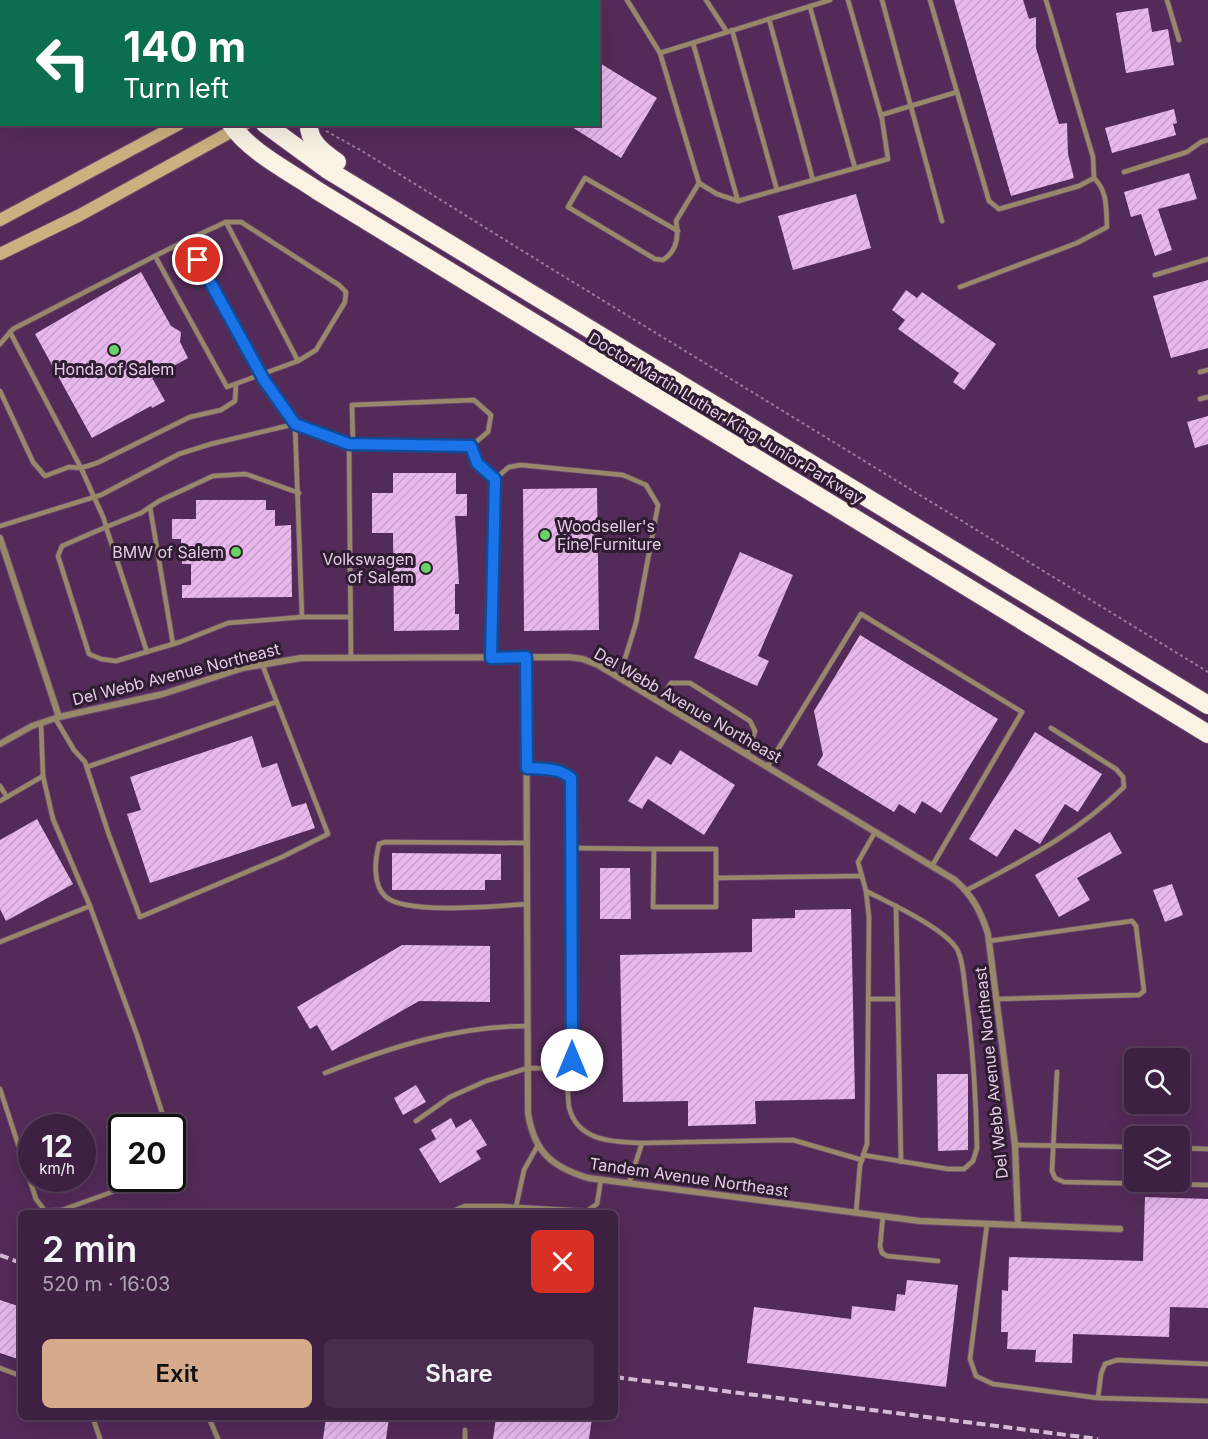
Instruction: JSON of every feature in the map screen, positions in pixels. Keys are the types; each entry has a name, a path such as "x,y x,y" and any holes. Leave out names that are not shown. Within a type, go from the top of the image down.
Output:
{"highway":[{"name":"Doctor Martin Luther King Junior Parkway","path":"237,126 257,150 328,198 1208,734"},
{"name":"Doctor Martin Luther King Junior Parkway","path":"268,126 328,170 1208,705"},
{"path":"315,127 309,130 315,144 333,159 478,251 560,312"}],"main road":[{"path":"0,220 175,126"},
{"path":"0,254 80,215 237,126"}],"street":[{"path":"0,538 57,717"},
{"name":"Tandem Avenue Northeast","path":"526,657 528,1113 530,1127 538,1145 555,1164 570,1173 601,1179 920,1221 1120,1229"},
{"name":"Del Webb Avenue Northeast","path":"0,744 57,717 163,694 262,664 301,658 568,657 583,659 598,665 955,880 967,890 982,916 989,941 1015,1145 1018,1224"}],"lane":[{"path":"627,0 660,53 699,183 717,194 738,201 888,159 881,115 848,0"},
{"path":"706,0 730,31 777,190"},
{"path":"660,53 830,0"},
{"path":"882,0 942,221"},
{"path":"930,0 989,201 999,209 1079,186 1094,178"},
{"path":"960,287 1067,247 1107,227 1106,198 1102,186 1094,178 1093,157 1046,0"},
{"path":"1167,0 1179,40"},
{"path":"810,7 855,168"},
{"path":"769,19 813,180"},
{"path":"693,43 738,201"},
{"path":"881,115 957,92"},
{"path":"1124,172 1187,152 1208,140"},
{"path":"678,231 585,178 568,207 655,260 663,260 671,255 677,241 678,231 676,220 699,183"},
{"path":"226,222 298,361"},
{"path":"0,344 10,332 155,256 226,222 241,222 339,285 346,292 345,302 316,350 298,361 227,387 155,256"},
{"path":"187,240 261,376 295,424 303,617"},
{"path":"1155,274 1208,259"},
{"path":"10,332 96,496 147,652"},
{"path":"1200,372 1208,370"},
{"path":"0,391 33,462 45,476 69,467 81,468 97,463 190,417 221,410 235,401 236,385"},
{"path":"1200,399 1208,397"},
{"path":"0,526 96,496 179,454 295,424 351,444 471,446 488,432 490,414 474,400 352,405 351,444 350,616 351,658"},
{"path":"471,446 477,463 495,479"},
{"path":"491,658 495,479 509,467 521,465 623,475 646,485 658,505 636,622 619,678"},
{"path":"299,493 246,474 213,476 188,486 141,513 62,546 58,556 89,654 116,661 173,644 228,623 350,616"},
{"path":"150,507 173,644"},
{"path":"767,767 861,614 1022,712 932,866"},
{"path":"57,717 87,767 109,835 140,917 261,867 328,834 262,664"},
{"path":"659,702 671,683 690,683 750,721 755,731 747,755"},
{"path":"87,767 276,702"},
{"path":"41,723 43,776 53,819 90,906 137,1035 162,1114"},
{"path":"967,890 1066,836 1100,811 1124,787 1123,777 1116,769 1051,728"},
{"path":"527,768 564,772 571,778 572,1060 568,1069 569,1106 577,1126 595,1138 620,1143 793,1140 863,1158 901,1161 948,1169 964,1169 973,1161 977,1148 976,1089 972,1039 958,950 948,939 910,912 866,891"},
{"path":"0,801 43,776"},
{"path":"0,786 7,797"},
{"path":"856,1213 867,1144 869,916 866,891 858,862 875,832"},
{"path":"527,843 385,842 379,844 376,870 380,890 385,897 397,903 450,908 528,904"},
{"path":"571,848 716,849 716,907 653,907 654,849"},
{"path":"716,878 862,876"},
{"path":"0,942 90,906"},
{"path":"896,906 901,1161"},
{"path":"989,941 1132,921 1136,926 1144,991 1139,995 996,999"},
{"path":"868,999 898,999"},
{"path":"325,1073 400,1046 437,1037 494,1026 528,1026"},
{"path":"416,1121 450,1097 486,1081 528,1068 568,1069"},
{"path":"1057,1072 1052,1171 1055,1178 1064,1182 1208,1185"},
{"path":"0,1089 36,1199 44,1210"},
{"path":"629,1183 642,1143"},
{"path":"516,1207 524,1170 538,1145"},
{"path":"1015,1145 1124,1147"},
{"path":"1190,1148 1208,1149"},
{"path":"588,1210 597,1204 601,1179"},
{"path":"62,1210 112,1192"},
{"path":"456,1210 465,1206 569,1210"},
{"path":"883,1216 880,1245 882,1253 887,1256 938,1261"},
{"path":"987,1224 970,1359 976,1376 993,1384 1098,1398 1208,1401"},
{"path":"1098,1398 1101,1374 1105,1364 1117,1360 1208,1364"},
{"path":"0,1368 18,1375"},
{"path":"94,1420 100,1439"},
{"path":"210,1420 218,1439"},
{"path":"465,1430 465,1439"}],"path":[{"name":"Doctor Martin Luther King Junior Parkway","path":"315,127 328,131 362,151 555,272 1208,672"}],"building":[{"path":"954,0 1023,0 1029,19 1036,17 1036,48 1059,124 1067,123 1068,154 1074,178 1011,196"},
{"path":"1148,8 1152,32 1168,29 1174,65 1126,73 1116,13"},
{"path":"600,63 657,98 621,158 570,126 600,126"},
{"path":"1174,109 1177,123 1173,124 1176,135 1112,153 1105,128"},
{"path":"1189,173 1197,199 1158,209 1172,250 1155,256 1141,214 1131,217 1124,192"},
{"path":"856,194 871,248 793,270 778,216"},
{"name":"Honda of Salem","path":"141,272 171,326 181,332 180,342 188,358 152,378 165,401 152,408 151,406 92,438 35,334"},
{"path":"1208,280 1208,348 1171,358 1153,296"},
{"path":"906,290 917,298 922,292 996,344 964,390 953,382 959,373 898,329 905,320 892,310"},
{"path":"1208,416 1208,444 1195,448 1187,422"},
{"name":"Volkswagen of Salem","path":"393,473 456,473 456,494 467,494 467,516 455,516 459,584 455,584 455,614 459,614 459,630 394,631 393,533 372,533 372,493 393,493"},
{"path":"597,488 599,630 524,631 523,489"},
{"name":"BMW of Salem","path":"196,500 266,500 266,510 275,510 275,526 291,525 292,597 182,598 182,585 191,585 191,564 182,564 181,539 172,539 172,519 196,519"},
{"path":"740,552 793,575 758,656 769,661 757,686 694,658"},
{"path":"860,635 998,719 941,813 922,801 915,814 899,804 894,812 817,765 823,755 814,711"},
{"path":"1035,732 1102,774 1078,812 1065,804 1040,844 1015,829 997,857 969,839"},
{"path":"252,736 262,768 277,763 292,807 306,803 315,828 150,883 127,814 141,810 130,777"},
{"path":"680,750 735,785 704,835 648,799 642,809 628,801 656,756 671,765"},
{"path":"37,819 73,884 6,921 0,909 0,840"},
{"path":"1110,832 1122,853 1077,878 1090,900 1059,917 1035,875"},
{"path":"392,853 501,854 501,880 485,880 485,890 392,890"},
{"path":"600,868 630,868 631,919 600,919"},
{"path":"1172,884 1183,915 1165,922 1153,890"},
{"path":"851,909 855,1099 755,1101 756,1124 688,1126 688,1101 623,1102 620,955 752,952 752,919 795,918 795,910"},
{"path":"402,945 490,946 490,1002 419,1001 332,1051 317,1025 310,1029 297,1007"},
{"path":"937,1074 968,1074 968,1150 938,1151"},
{"path":"416,1085 426,1102 403,1115 394,1098"},
{"path":"451,1118 456,1128 471,1119 487,1145 476,1151 481,1159 440,1183 419,1149 436,1139 431,1130"},
{"path":"1145,1197 1208,1199 1208,1308 1170,1307 1169,1337 1073,1334 1072,1363 1035,1362 1036,1350 1007,1349 1008,1332 1001,1332 1002,1290 1008,1291 1009,1257 1143,1261"},
{"path":"907,1280 958,1285 946,1387 747,1363 754,1307 851,1319 852,1306 895,1311 897,1294 905,1295"},
{"path":"0,1300 18,1306 18,1359 0,1353"},
{"path":"326,1420 389,1420 386,1439 323,1439"},
{"path":"496,1420 592,1420 589,1439 493,1439"}],"railway":[{"path":"0,1255 18,1262"},
{"path":"618,1377 1098,1439"}],"place":[{"name":"Honda of Salem","path":"114,350"},
{"name":"Woodseller's Fine Furniture","path":"545,535"},
{"name":"BMW of Salem","path":"236,552"},
{"name":"Volkswagen of Salem","path":"426,568"}],"route":[{"path":"198,260 264,380 295,424 349,444 471,446 477,463 495,479 491,658 526,657 527,768 564,772 571,778 572,1060"}]}
